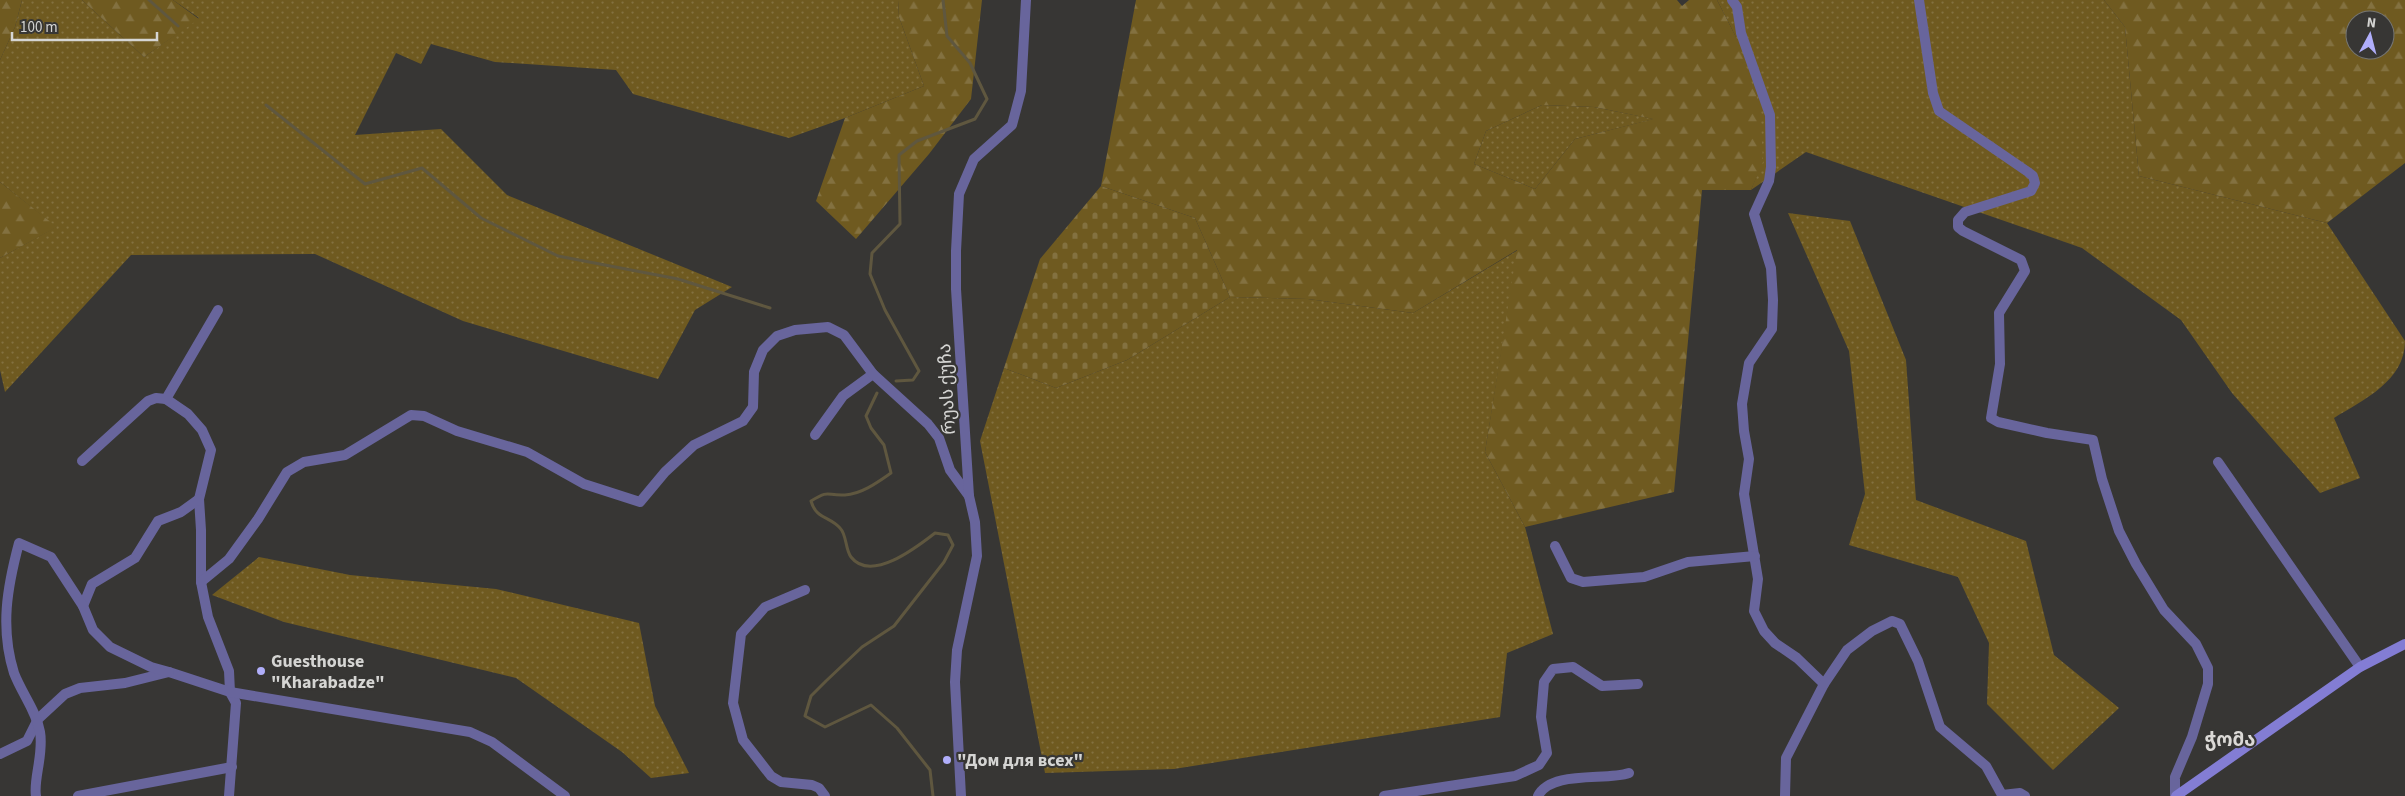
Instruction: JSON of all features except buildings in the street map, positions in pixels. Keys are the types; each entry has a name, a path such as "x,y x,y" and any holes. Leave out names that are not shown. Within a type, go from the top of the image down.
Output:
{"main road":[{"path":"2176,796 2360,667 2405,644"}],"street":[{"name":"რუას ქუჩა","path":"961,796 956,682 957,650 977,556 975,522 969,496 956,289 959,194 974,159 1012,125 1021,91 1026,0"},
{"path":"1732,0 1737,7 1741,34 1770,116 1771,166 1769,181 1754,214 1772,268 1772,329 1749,363 1742,404 1749,459 1744,494 1758,579 1754,612 1764,631 1775,643 1797,658 1824,684"},
{"path":"1919,0 1933,93 1939,111 2028,172 2033,176 2035,184 2031,191 1965,212 1958,220 1958,227 1963,231 2021,260 2025,271 1999,313 2000,364 1991,418 1998,422 2047,433 2093,440 2102,479 2119,531 2164,610 2196,644 2208,668 2208,684 2192,737 2174,777 2176,796"},
{"path":"166,399 218,310"},
{"path":"201,582 229,560 258,519 287,472 304,462 345,455 411,415 424,416 457,431 527,452 584,484 640,502 665,472 694,445 743,421 753,407 754,372 763,350 777,336 795,330 828,327 844,335 873,374 928,424 939,438 950,470 969,496"},
{"path":"815,435 843,396 873,374"},
{"path":"82,461 148,401 156,398 166,399 188,414 202,430 211,450 199,499 201,582 208,617 229,671 230,692 236,703 229,796"},
{"path":"2218,462 2360,667"},
{"path":"83,606 92,584 135,558 158,521 181,512 199,499"},
{"path":"36,796 41,740 38,719 15,674 5,645 7,588 19,543 51,557 83,606 93,630 110,647 169,672 230,692 470,732 492,742 564,796"},
{"path":"1555,546 1571,578 1582,582 1644,577 1688,562 1755,556"},
{"path":"805,590 765,607 741,634 733,703 743,740 771,776 781,782 819,788 825,796"},
{"path":"1785,796 1786,758 1824,684 1847,650 1872,631 1892,620 1900,624 1918,661 1940,727 1986,766 2002,795 2020,793 2025,796"},
{"path":"1384,796 1515,776 1539,765 1547,753 1541,717 1544,682 1553,668 1573,667 1602,686 1638,684"},
{"path":"0,754 27,741 38,719 65,694 80,688 126,683 169,672"},
{"path":"78,796 232,766"},
{"path":"1538,796 1542,789 1551,784 1589,776 1629,773"}],"green space":[{"path":"0,0 22,0 15,27 0,60"},
{"path":"22,0 82,0 144,57 199,18 173,0 898,0 899,17 924,86 789,138 633,94 616,70 495,62 431,44 421,64 396,53 355,135 441,129 507,195 732,287 695,310 658,379 463,321 315,254 131,255 5,392 0,370 0,258 56,227 0,182 0,60 15,27"},
{"path":"82,0 173,0 199,19 144,57"},
{"path":"898,0 982,0 971,99 929,154 856,239 816,201 845,118 924,86 899,17"},
{"path":"1136,0 1677,0 1682,6 1689,0 1717,0 1735,35 1760,107 1763,162 1751,190 1702,190 1674,492 1525,527 1485,452 1517,250 1413,313 1308,299 1230,297 1195,218 1101,186","holes":["1542,105 1594,107 1653,119 1575,139 1535,189 1474,164 1486,131"]},
{"path":"1717,0 2104,0 2125,27 2139,176 2327,223 2405,341 2403,355 2398,367 2390,378 2369,396 2334,418 2360,478 2320,493 2232,393 2181,320 2082,248 1806,152 1751,190 1762,162 1735,35"},
{"path":"2104,0 2405,0 2405,163 2327,223 2139,176 2125,27"},
{"path":"1542,105 1594,107 1654,119 1575,139 1535,189 1474,164 1486,131"},
{"path":"0,182 57,227 0,258"},
{"path":"1101,186 1195,218 1230,297 1127,360 1056,388 1004,368 1040,259"},
{"path":"1788,213 1850,221 1906,360 1916,500 2026,541 2054,655 2119,708 2053,770 1987,704 1989,643 1958,577 1849,545 1865,494 1849,351"},
{"path":"1518,250 1485,452 1525,527 1553,634 1507,653 1500,717 1174,769 1045,773 980,441 1004,368 1056,388 1127,360 1230,297 1308,299 1413,313"},
{"path":"259,557 350,575 496,589 639,623 655,706 689,773 651,778 622,752 516,678 284,622 212,595"}],"waterway":[{"path":"149,0 178,26"},
{"path":"896,381 913,380 919,371 885,310 870,274 872,253 900,224 899,155 917,141 975,119 987,99 970,63 947,36 943,0"},
{"path":"266,105 365,184 422,168 481,218 558,256 678,279 770,308"},
{"path":"877,393 866,416 871,428 884,445 891,473 870,487 858,492 845,495 822,495 811,501 813,507 819,514 840,528 844,534 849,554 860,564 870,566 882,565 906,554 935,533 948,535 953,545 944,562 894,626 862,647 811,696 805,716 825,727 871,705 897,728 930,770 933,796"}],"place":[{"name":"Guesthouse \"Kharabadze\"","path":"261,671"},
{"name":"\"Дом для всех\"","path":"947,760"}],"district":[{"name":"ჭომა","path":"2230,740"}]}
